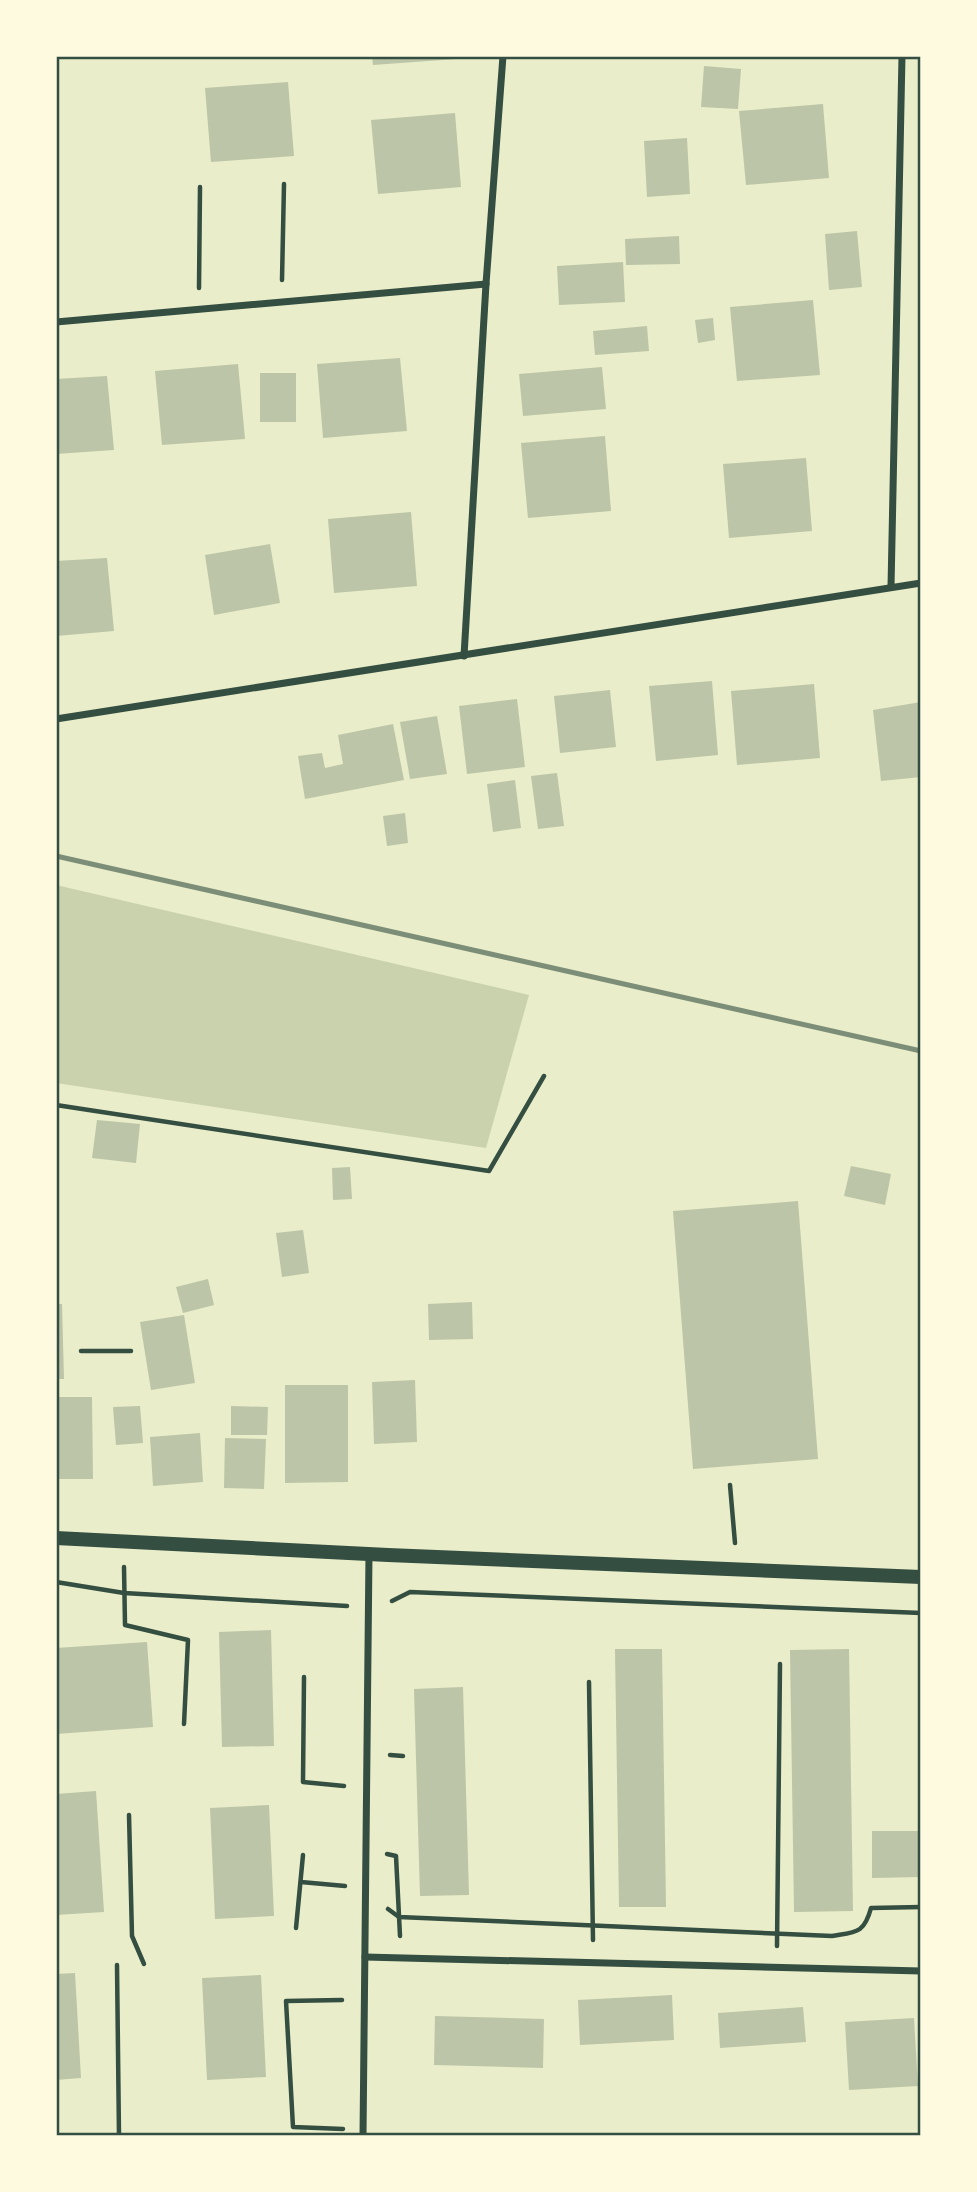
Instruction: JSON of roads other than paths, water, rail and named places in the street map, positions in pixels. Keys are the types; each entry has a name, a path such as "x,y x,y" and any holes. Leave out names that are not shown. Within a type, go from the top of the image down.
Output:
{"main road":[{"path":"56,1538 921,1577"}],"street":[{"path":"464,656 486,284 503,56"},
{"path":"891,587 902,56"},
{"path":"56,322 486,284"},
{"path":"56,719 921,583"},
{"path":"363,2133 369,1554"},
{"path":"365,1957 921,1971"}],"railway":[{"path":"56,856 921,1051"}]}
